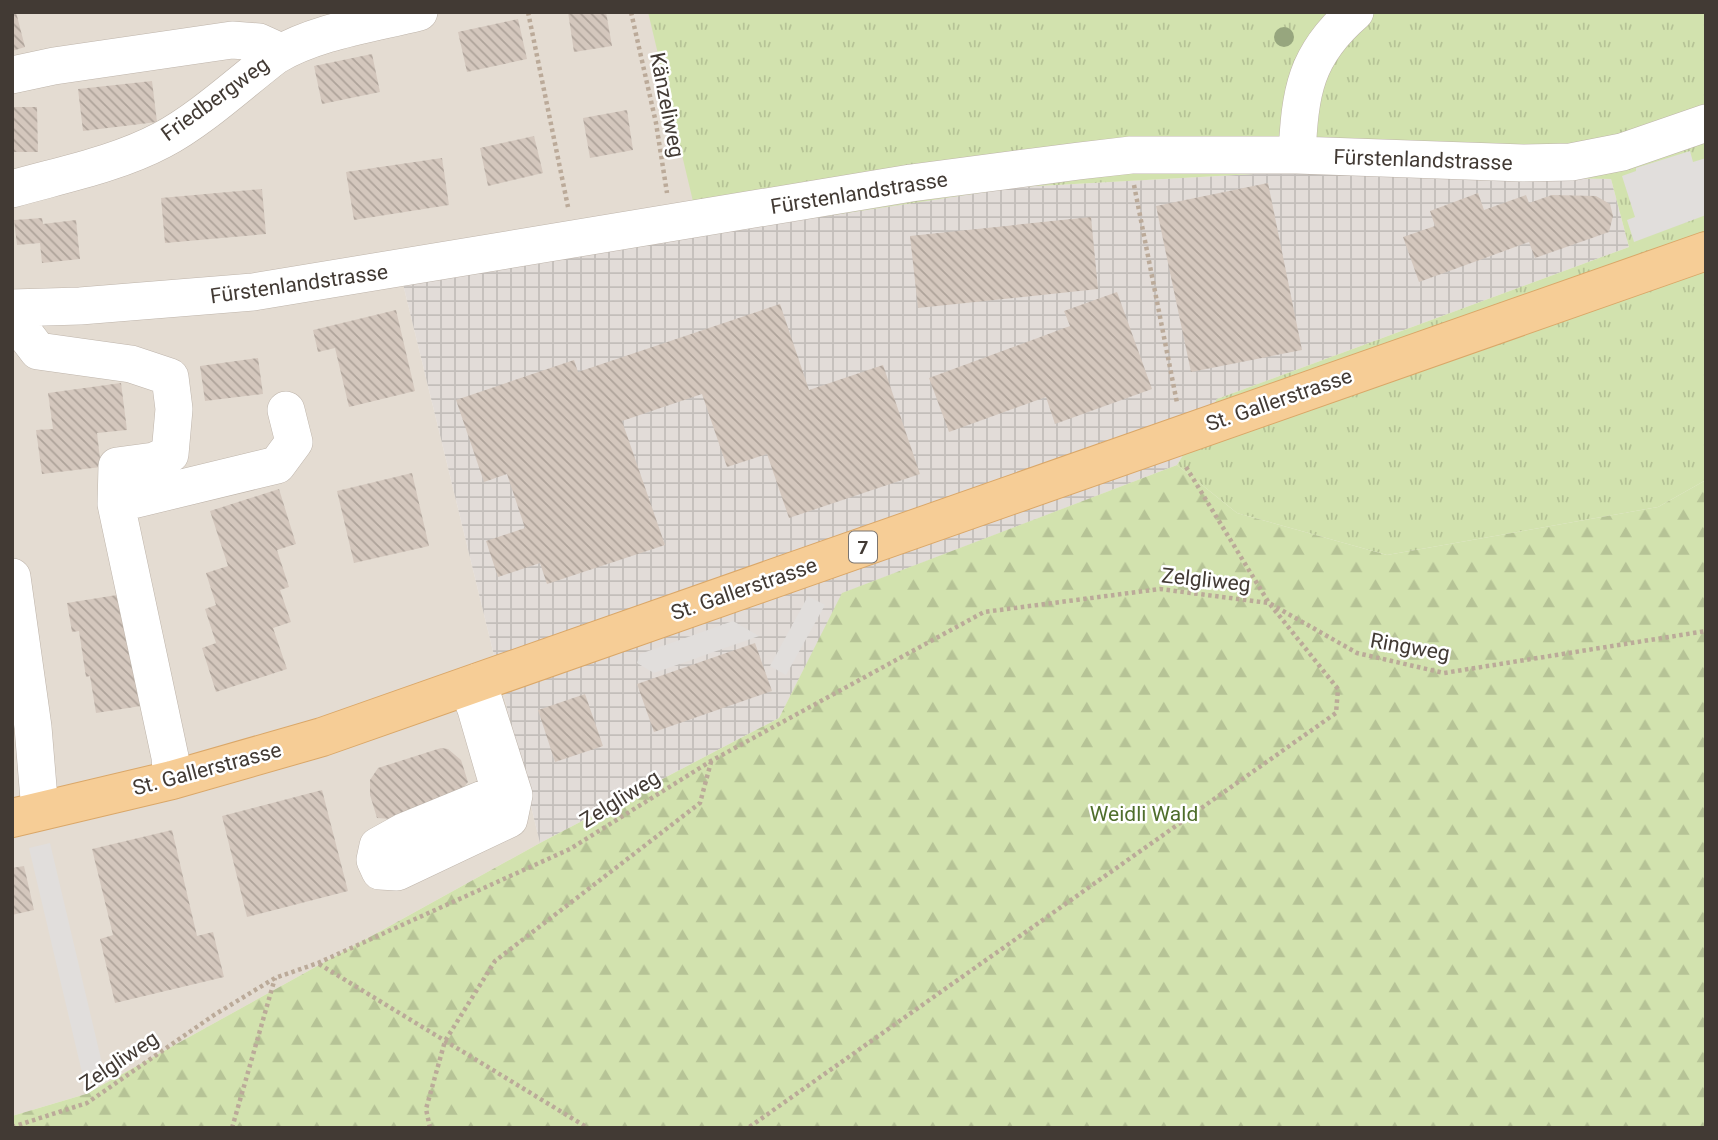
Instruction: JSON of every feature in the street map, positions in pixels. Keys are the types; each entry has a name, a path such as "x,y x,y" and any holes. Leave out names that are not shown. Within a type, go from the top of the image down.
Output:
{"main road":[{"name":"St. Gallerstrasse","path":"26,814 172,780 322,737 1706,251"}],"street":[{"name":"Friedbergweg","path":"12,189 129,154 163,140 184,127 292,36 419,12"},
{"path":"1297,155 1307,76 1330,35 1355,12"},
{"path":"12,75 54,66 232,40 259,42 292,36"},
{"name":"Fürstenlandstrasse","path":"12,308 79,306 253,292 911,183 1079,160 1131,155 1297,155 1523,163 1571,162 1622,152 1706,123"},
{"path":"12,317 38,351 131,363 170,377 174,409 170,454 154,461 117,467 116,504 170,757 172,780"},
{"path":"116,504 278,465 294,442 286,410"},
{"path":"12,577 26,814"},
{"path":"472,684 514,795 509,819 397,872 380,871 374,860 378,846 405,831 500,792 476,709 472,684"}],"path":[{"path":"528,12 568,207"},
{"name":"Känzeliweg","path":"631,12 656,123 669,204"},
{"name":"Ringweg","path":"1132,177 1178,408 1186,468 1269,603 1357,653 1444,673 1706,631"},
{"name":"Zelgliweg","path":"12,1127 87,1103 214,1015 275,978 318,963 570,849 711,761 984,612 1160,589 1269,603"},
{"path":"748,1128 1336,713 1338,689 1269,603"},
{"path":"430,1128 426,1109 445,1041 495,961 700,803 711,761"},
{"path":"318,963 588,1128"},
{"path":"232,1128 275,978"}],"shaded area":[{"path":"12,12 655,12 722,231 403,284 540,843 86,1094 12,1116"},
{"path":"1690,151 1693,162 1706,158 1706,215 1634,242 1627,220 1635,217 1622,176 1636,171 1636,168"},
{"path":"1274,173 1611,179 1629,247 1217,399 1177,465 843,593 779,718 540,843 403,284 722,231 1020,187"},
{"path":"808,596 825,605 786,675 770,666"},
{"path":"733,621 759,636 654,673 637,663 640,654"},
{"path":"50,843 105,1076 84,1081 29,848"}],"green space":[{"path":"648,12 1706,12 1706,480 1658,507 1387,555 1237,513 1177,465 1217,399 1629,247 1611,179 1274,173 1020,187 701,235"},
{"name":"Weidli Wald","path":"1177,465 1237,513 1387,555 1658,507 1706,480 1706,1128 12,1128 12,1116 86,1094 540,843 779,718 842,593"}],"building":[{"path":"12,12 16,12 25,47 12,51"},
{"path":"568,12 606,12 612,46 574,52"},
{"path":"518,19 527,59 467,72 458,32"},
{"path":"372,54 380,92 322,104 314,66"},
{"path":"152,81 157,122 83,131 78,89"},
{"path":"12,107 37,107 38,152 12,152"},
{"path":"627,110 633,150 590,158 583,118"},
{"path":"534,136 543,173 488,186 480,148"},
{"path":"442,158 449,205 354,220 346,172"},
{"path":"1268,183 1302,350 1191,372 1156,206"},
{"path":"262,189 266,234 165,243 161,198"},
{"path":"1478,193 1484,210 1526,195 1529,203 1552,195 1596,196 1610,204 1613,216 1609,232 1535,258 1529,242 1419,282 1403,237 1435,226 1430,211"},
{"path":"1091,217 1098,289 918,308 910,236"},
{"path":"42,218 43,224 76,220 80,259 42,263 40,243 17,245 14,220"},
{"path":"1117,292 1152,389 1055,424 1046,397 949,432 929,378 1070,326 1064,311"},
{"path":"780,304 809,390 883,365 920,474 789,518 767,454 727,467 702,394 622,421 665,545 547,584 540,563 498,577 486,541 525,528 507,474 484,482 456,400 574,360 578,372"},
{"path":"396,310 415,391 349,407 335,348 318,352 313,330"},
{"path":"258,358 263,394 205,401 200,366"},
{"path":"121,383 127,430 97,433 101,467 42,474 36,430 53,429 48,393"},
{"path":"412,473 429,546 354,563 337,491"},
{"path":"279,489 296,544 277,550 289,587 280,590 291,622 273,628 287,669 216,692 202,648 216,643 205,609 216,605 206,573 228,566 210,511"},
{"path":"123,594 141,706 96,713 90,676 86,677 79,631 72,632 67,603"},
{"path":"755,643 772,691 654,732 637,684"},
{"path":"585,694 603,746 555,762 538,710"},
{"path":"441,748 448,749 461,760 468,782 441,814 421,821 377,818 370,795 370,780 378,768"},
{"path":"322,790 348,891 247,917 222,816"},
{"path":"172,830 197,936 213,932 224,977 115,1003 100,939 113,935 92,849"},
{"path":"24,866 34,910 12,915 12,868"}]}
